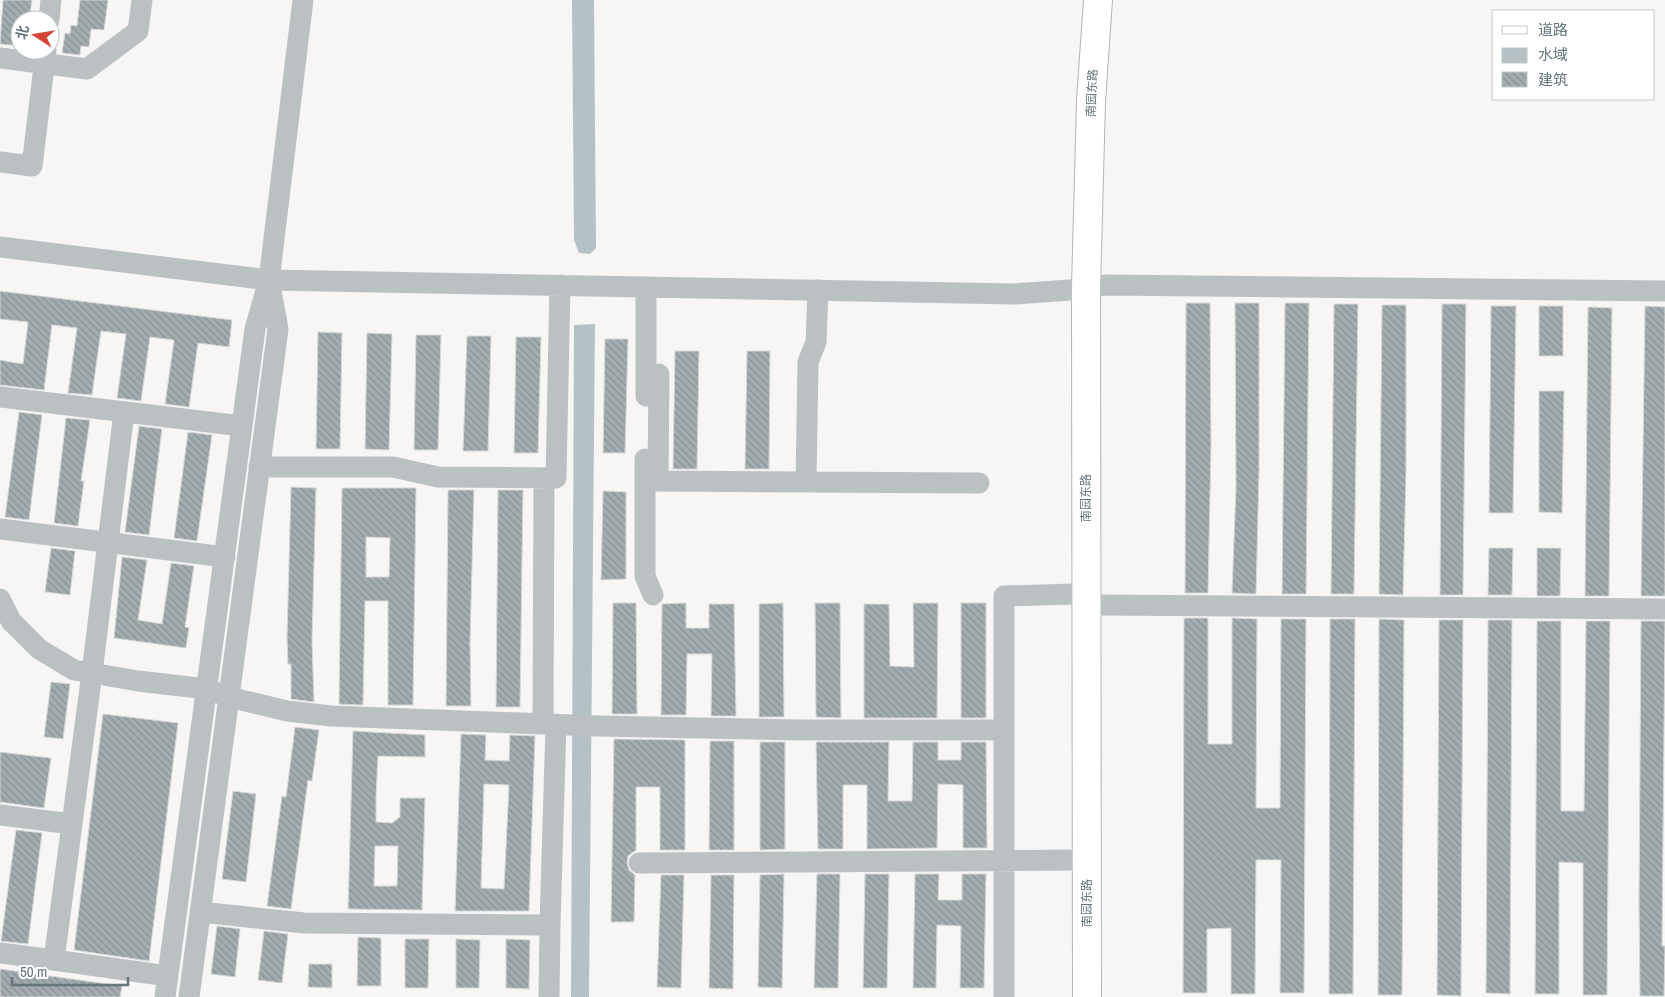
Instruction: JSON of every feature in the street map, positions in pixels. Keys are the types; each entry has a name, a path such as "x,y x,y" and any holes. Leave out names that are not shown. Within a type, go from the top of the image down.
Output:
{"main road":[{"name":"南园东路","path":"1080,0 1072,99 1078,289 1087,997"},
{"name":"南园东路","path":"1074,997 1073,594 1078,289 1098,0"}],"street":[{"path":"56,60 87,69 138,31 142,0"},
{"path":"165,997 255,329 269,280 303,0"},
{"path":"0,162 32,166 45,60"},
{"path":"0,247 269,280 1014,294 1106,285 1665,291"},
{"path":"189,997 278,329 269,280"},
{"path":"259,467 393,468 438,477 556,478 560,285"},
{"path":"646,287 645,576 653,595"},
{"path":"806,482 808,362 816,342 818,290"},
{"path":"659,374 658,481 979,483"},
{"path":"0,397 242,426"},
{"path":"54,960 124,412"},
{"path":"544,478 556,724 549,997"},
{"path":"0,529 225,557"},
{"path":"1004,997 1004,596 1073,594"},
{"path":"0,599 11,620 39,649 74,670 207,689 228,697 287,711 331,716 598,726 800,730 1004,730"},
{"path":"1100,605 1665,609"},
{"path":"0,815 72,824"},
{"path":"639,863 1074,860"},
{"path":"200,912 304,923 550,924"},
{"path":"0,954 168,976"}],"water":[{"path":"572,0 594,0 596,248 590,254 579,253 574,240"},
{"path":"595,324 589,997 571,997 574,325"}],"building":[{"path":"3,0 32,0 30,10 10,10 10,45 0,44"},
{"path":"80,0 108,0 104,30 91,29 89,47 81,46 80,55 62,53 65,33 70,34 71,25 77,26"},
{"path":"0,291 232,320 229,347 198,343 189,407 165,404 174,340 150,337 141,401 117,398 126,334 101,331 92,395 68,393 77,328 52,325 44,390 0,385 0,360 23,364 28,322 0,319"},
{"path":"1186,303 1210,303 1211,446 1208,593 1185,593"},
{"path":"1235,303 1259,303 1259,472 1256,594 1232,593 1236,487"},
{"path":"1285,303 1309,303 1306,594 1282,594"},
{"path":"1334,304 1358,304 1354,594 1331,594"},
{"path":"1442,304 1466,304 1463,595 1440,595"},
{"path":"1382,305 1406,305 1406,473 1403,595 1379,594"},
{"path":"1491,306 1516,306 1513,513 1489,513"},
{"path":"1539,306 1563,306 1563,356 1539,356"},
{"path":"1645,306 1665,307 1665,596 1641,596"},
{"path":"1588,307 1612,308 1609,596 1585,596"},
{"path":"318,332 342,333 340,449 316,449"},
{"path":"367,333 392,334 389,450 365,449"},
{"path":"416,335 441,335 438,450 414,450"},
{"path":"467,336 491,336 488,451 463,451"},
{"path":"516,337 541,337 538,453 514,453"},
{"path":"605,339 628,339 625,453 603,453"},
{"path":"675,351 699,351 697,469 673,469"},
{"path":"747,351 770,351 769,469 745,469"},
{"path":"1539,391 1564,391 1562,513 1539,512"},
{"path":"19,412 42,415 29,520 5,517"},
{"path":"66,418 90,420 81,481 84,481 78,526 54,523"},
{"path":"139,426 162,429 149,535 125,532"},
{"path":"188,432 212,435 197,541 174,538"},
{"path":"291,487 316,488 312,640 314,702 291,699 291,664 288,664 287,638"},
{"path":"342,488 416,488 413,705 388,705 388,601 365,601 363,705 339,704","holes":["366,537 390,538 389,577 366,577"]},
{"path":"448,490 474,490 470,643 471,706 446,706"},
{"path":"498,490 523,490 520,707 496,707"},
{"path":"603,491 626,492 626,579 601,580"},
{"path":"51,548 75,551 70,595 45,592"},
{"path":"1489,548 1513,548 1512,595 1488,595"},
{"path":"1537,548 1561,548 1560,596 1537,596"},
{"path":"122,557 147,560 138,620 162,624 171,563 194,566 185,627 189,628 186,648 114,638"},
{"path":"613,603 636,603 637,714 612,714"},
{"path":"686,603 686,628 709,628 709,604 734,604 736,716 711,716 712,654 687,654 686,715 661,715 662,604"},
{"path":"783,603 784,717 759,717 759,604"},
{"path":"815,603 840,603 841,718 816,717"},
{"path":"913,603 938,603 937,718 864,718 864,604 889,604 890,666 914,667"},
{"path":"961,603 986,603 986,718 961,718"},
{"path":"1184,618 1208,618 1208,744 1232,744 1232,618 1257,619 1256,808 1280,808 1281,619 1306,619 1304,993 1280,993 1281,860 1256,860 1255,994 1231,994 1231,928 1207,929 1207,993 1183,993"},
{"path":"1330,619 1355,619 1353,994 1329,994"},
{"path":"1379,619 1404,620 1402,995 1378,995"},
{"path":"1439,620 1463,620 1461,996 1437,995"},
{"path":"1488,620 1512,620 1510,994 1486,993"},
{"path":"1537,621 1561,621 1561,811 1584,811 1586,621 1610,621 1607,995 1583,995 1583,863 1559,862 1559,994 1535,994"},
{"path":"1641,621 1665,621 1662,946 1665,946 1664,996 1640,996"},
{"path":"51,682 70,684 63,739 44,737"},
{"path":"103,714 178,723 149,961 74,950"},
{"path":"295,727 319,730 312,781 308,780 291,909 267,906 282,796 286,797"},
{"path":"353,731 425,735 425,757 378,756 376,797 376,822 392,823 400,817 400,798 425,798 422,910 348,909","holes":["375,846 398,846 397,886 374,886"]},
{"path":"461,734 486,735 485,760 509,761 510,735 535,736 529,911 455,911","holes":["484,784 509,785 504,889 481,888"]},
{"path":"614,739 685,740 685,850 660,850 660,787 636,787 636,850 628,856 627,863 629,870 635,875 634,922 611,922"},
{"path":"710,741 734,741 734,850 709,850"},
{"path":"760,742 785,742 785,849 760,850"},
{"path":"816,742 889,742 888,801 912,801 913,742 938,742 938,760 961,760 961,742 986,742 987,848 963,848 963,785 938,784 937,848 867,849 867,785 843,785 843,849 818,849"},
{"path":"0,752 51,758 44,808 0,802"},
{"path":"233,791 256,794 246,882 222,879"},
{"path":"16,830 42,833 28,944 1,941"},
{"path":"784,874 782,988 758,987 760,875"},
{"path":"817,874 840,874 838,988 814,988"},
{"path":"865,874 889,874 887,988 863,988"},
{"path":"915,874 939,874 938,900 962,900 962,874 986,874 984,988 960,988 961,926 937,925 936,988 913,988"},
{"path":"661,875 684,875 681,988 657,987"},
{"path":"711,875 734,875 733,989 709,988"},
{"path":"217,926 240,929 235,977 211,974"},
{"path":"264,931 288,934 282,983 258,980"},
{"path":"358,937 381,938 381,986 357,986"},
{"path":"405,939 429,939 428,988 405,988"},
{"path":"456,939 480,940 479,988 456,988"},
{"path":"506,939 530,940 529,989 506,988"},
{"path":"309,964 332,964 332,988 308,987"},
{"path":"0,969 122,986 120,997 0,997"}]}
